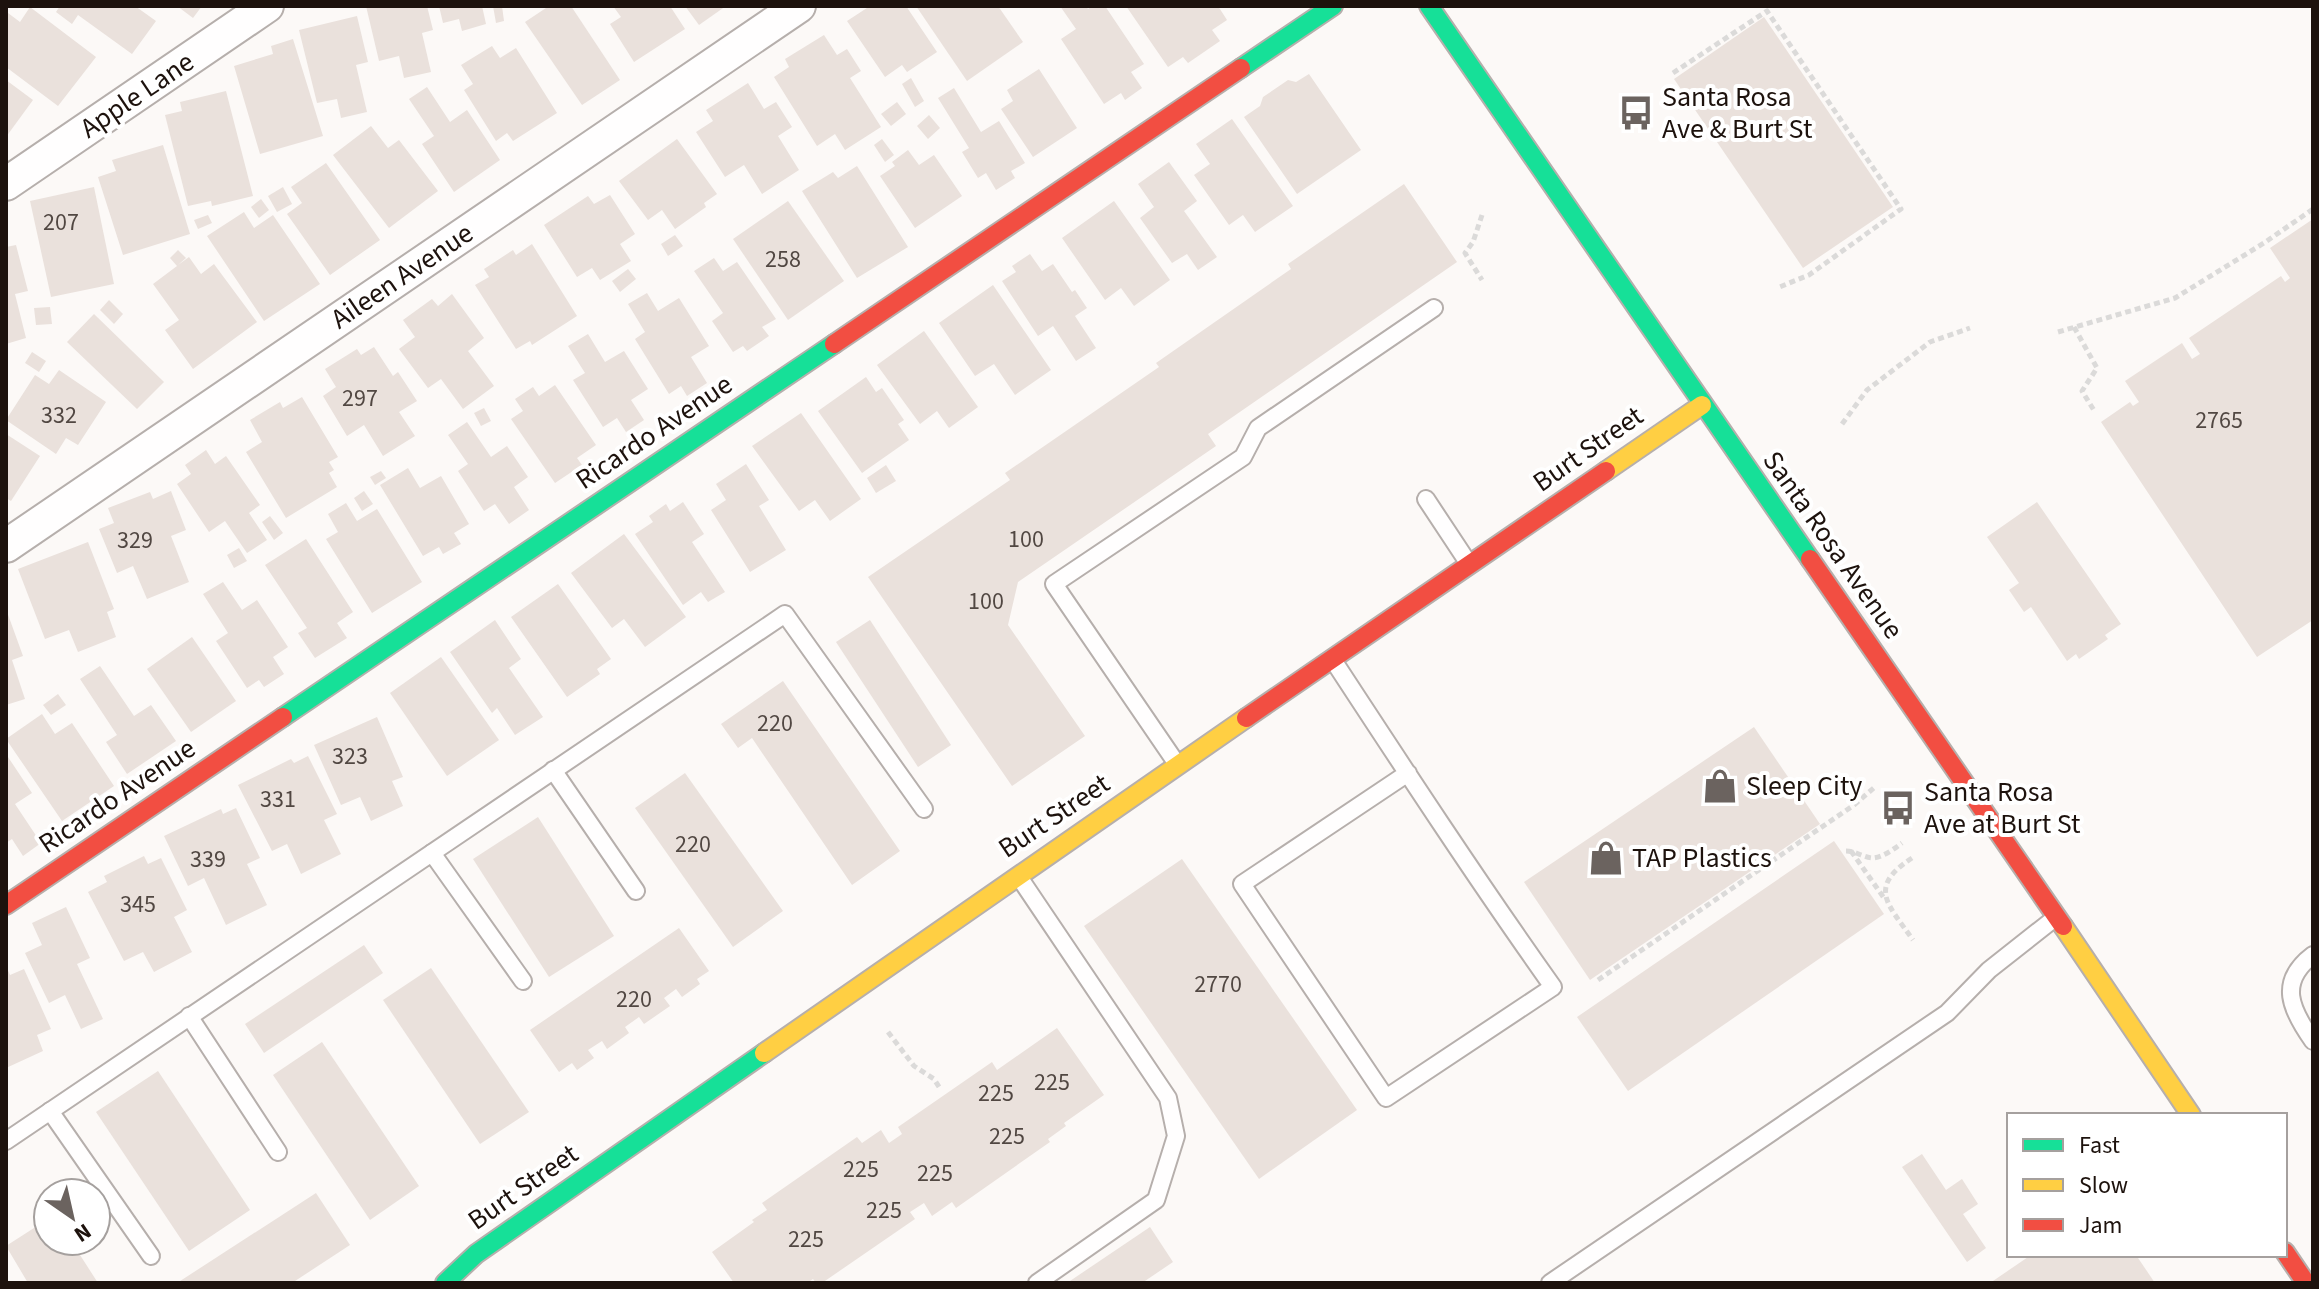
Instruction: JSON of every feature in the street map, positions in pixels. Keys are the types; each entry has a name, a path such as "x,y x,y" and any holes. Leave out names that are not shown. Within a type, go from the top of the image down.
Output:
{"street":[{"name":"Apple Lane","path":"6,184 267,6"},
{"name":"Aileen Avenue","path":"6,546 799,6"},
{"name":"Ricardo Avenue","path":"6,905 1333,6"},
{"name":"Santa Rosa Avenue","path":"1429,6 2082,951 2190,1113"},
{"name":"Burt Street","path":"445,1283 476,1254 1018,875 1702,405"},
{"path":"2287,1255 2306,1283"}],"lane":[{"path":"1178,765 1054,584 1243,457 1258,428 1434,308"},
{"path":"1426,499 1469,565"},
{"path":"6,1141 785,614 924,809"},
{"path":"1332,659 1408,773 1460,855 1553,987 1386,1098 1242,884 1408,773"},
{"path":"553,770 636,891"},
{"path":"432,853 523,981"},
{"path":"1018,875 1168,1098 1176,1136 1156,1200 1037,1283"},
{"path":"1550,1283 1947,1013 1989,970 2056,917"},
{"path":"2313,955 2298,966 2291,986 2294,1015 2313,1041"},
{"path":"189,1016 278,1152"},
{"path":"50,1111 151,1256"}],"path":[{"path":"1673,73 1767,11 1901,209 1809,275 1777,288"},
{"path":"2058,332 2175,298 2313,209"},
{"path":"1482,215 1473,242 1465,253 1482,280"},
{"path":"2074,327 2097,368 2082,391 2095,412"},
{"path":"1842,424 1867,390 1930,342 1970,328"},
{"path":"1598,980 1854,805 1876,786"},
{"path":"1902,843 1872,858 1848,851 1913,940"},
{"path":"1884,898 1885,888 1896,868 1912,858"},
{"path":"888,1032 914,1066 934,1079 941,1090"}],"building":[{"path":"60,6 135,6 156,21 132,54 78,15 72,24 56,12"},
{"path":"177,6 202,6 193,18"},
{"path":"366,6 427,6 433,30 422,33 431,72 404,78 399,56 379,61"},
{"path":"439,6 482,6 486,24 462,31 459,19 443,23"},
{"path":"493,6 502,6 504,21 496,23"},
{"path":"549,6 571,6 620,80 582,105 525,22"},
{"path":"613,6 670,6 685,29 634,62 610,24 621,17"},
{"path":"685,6 726,6 699,25"},
{"path":"870,6 906,6 937,52 907,72 902,65 885,77 847,21"},
{"path":"916,6 998,6 1023,42 967,81"},
{"path":"1060,6 1086,6 1088,9 1105,6 1144,64 1131,72 1142,88 1125,100 1121,93 1104,104 1061,39 1076,29"},
{"path":"1126,6 1218,6 1227,20 1212,30 1220,41 1188,63 1183,57 1168,67"},
{"path":"30,7 96,57 58,106 6,67 6,16 8,13 20,22"},
{"path":"357,16 368,62 356,65 367,112 341,118 337,99 317,103 299,30"},
{"path":"1764,17 1893,207 1803,268 1674,79"},
{"path":"824,35 837,55 847,49 861,71 850,78 881,127 845,150 835,134 817,146 774,77 789,67 785,59"},
{"path":"293,39 323,136 260,154 234,66 273,54 271,46"},
{"path":"492,46 500,58 516,48 557,113 513,141 507,133 496,141 464,90 473,84 461,65"},
{"path":"1039,69 1077,128 1033,157 1001,109 1013,101 1007,90"},
{"path":"1309,74 1361,150 1297,194 1244,117 1260,106 1263,97 1288,80 1296,82"},
{"path":"911,78 924,101 915,107 902,84"},
{"path":"6,80 33,100 6,137"},
{"path":"748,83 764,109 776,102 792,127 778,136 799,170 762,194 744,165 725,177 696,132 713,121 706,110"},
{"path":"427,87 450,122 467,110 500,160 454,192 422,144 434,136 409,99"},
{"path":"954,88 981,132 999,121 1025,163 1011,171 1015,178 996,190 986,173 978,178 962,152 969,148 938,98"},
{"path":"226,91 253,196 212,206 211,201 188,206 165,115 182,111 180,102"},
{"path":"897,102 906,114 891,126 881,114"},
{"path":"929,115 940,128 928,139 917,126"},
{"path":"1232,119 1293,206 1255,232 1243,215 1229,225 1194,175 1210,164 1196,144"},
{"path":"371,126 388,148 399,140 438,191 389,228 333,155"},
{"path":"677,139 717,194 704,203 706,207 675,229 662,210 648,220 619,181"},
{"path":"882,139 894,155 885,162 874,145"},
{"path":"163,145 190,234 123,255 98,177 116,171 112,160"},
{"path":"908,150 919,165 934,155 962,196 915,228 880,176 895,166 892,162"},
{"path":"1169,162 1197,201 1184,211 1217,257 1198,270 1187,254 1172,263 1140,218 1154,207 1138,184"},
{"path":"326,163 380,240 330,275 287,214 302,203 291,187"},
{"path":"857,166 908,247 857,278 802,191 833,172 838,178"},
{"path":"1404,184 1457,262 1208,434 1216,446 1018,582 1008,625 1085,736 1012,786 868,577 1010,480 1005,473 1159,367 1156,363 1291,269 1288,264"},
{"path":"94,187 114,284 51,297 30,201"},
{"path":"283,187 292,204 277,212 268,196"},
{"path":"610,195 635,234 620,244 631,261 600,280 592,268 577,277 544,225 588,196 594,204"},
{"path":"261,199 269,210 259,218 251,207"},
{"path":"788,201 844,281 788,320 733,239"},
{"path":"1114,201 1170,280 1134,306 1121,288 1105,300 1062,238"},
{"path":"244,212 254,228 273,215 320,284 264,321 207,236"},
{"path":"208,215 212,223 198,229 194,220"},
{"path":"2313,219 2313,620 2257,657 2101,422 2130,402 2133,406 2139,402 2125,381 2182,343 2192,359 2200,354 2189,338 2281,276 2285,282 2290,278 2270,248"},
{"path":"675,235 683,246 668,256 661,244"},
{"path":"532,244 577,316 532,345 530,341 516,349 475,285 489,277 484,269 513,250 516,255"},
{"path":"16,245 28,291 15,294 26,338 6,344 6,247"},
{"path":"178,250 186,258 178,265 189,257 201,274 214,264 257,322 193,369 165,330 179,320 153,284 177,266 170,258"},
{"path":"1030,254 1042,271 1053,264 1087,308 1075,316 1096,348 1076,361 1053,326 1038,336 1002,281 1016,272 1012,266"},
{"path":"714,258 723,271 737,262 776,319 762,327 769,336 747,351 743,346 733,352 712,321 723,313 694,271"},
{"path":"628,269 636,279 620,292 612,281"},
{"path":"993,285 1051,370 1015,395 994,364 975,376 939,323"},
{"path":"647,293 658,311 679,298 709,346 691,357 707,383 687,396 681,386 669,394 635,339 645,332 628,304"},
{"path":"452,294 484,338 468,351 494,386 463,409 441,379 428,388 399,349 415,337 403,320 432,299 438,306"},
{"path":"109,300 123,314 114,324 100,310"},
{"path":"50,307 52,324 36,325 34,308"},
{"path":"94,314 164,382 137,409 67,342"},
{"path":"924,331 978,407 949,428 937,411 920,424 877,365"},
{"path":"588,334 605,362 624,351 648,389 631,400 644,420 626,432 617,418 603,427 573,380 585,373 568,346"},
{"path":"374,347 393,376 398,372 417,401 399,412 415,436 383,456 364,425 347,436 323,396 336,387 325,369 357,349 361,355"},
{"path":"32,352 46,361 39,372 25,363"},
{"path":"59,370 106,402 78,445 66,438 56,454 6,420 35,375 49,384"},
{"path":"866,377 876,392 882,388 904,420 898,424 909,440 862,473 818,411"},
{"path":"555,385 596,445 577,458 582,465 555,483 511,419 523,411 515,399 533,387 539,396"},
{"path":"302,397 338,457 329,462 334,470 329,473 337,487 286,518 246,452 262,442 250,420 280,402 283,408"},
{"path":"484,408 491,421 481,426 474,413"},
{"path":"801,413 861,499 830,521 815,500 799,511 752,446"},
{"path":"467,422 491,457 507,446 528,477 514,487 529,510 509,524 495,504 484,511 458,471 468,464 448,435"},
{"path":"6,434 40,456 11,501 6,498"},
{"path":"206,450 215,464 226,456 260,505 249,513 267,540 247,553 225,521 209,532 177,484 191,474 185,465"},
{"path":"746,464 769,500 759,506 786,550 750,572 711,510 726,500 716,484"},
{"path":"886,465 896,481 876,493 867,478"},
{"path":"408,468 420,488 441,476 469,524 454,533 461,544 443,554 439,547 423,556 380,485"},
{"path":"381,471 386,478 375,485 370,477"},
{"path":"171,491 186,530 171,536 189,582 147,599 133,566 117,573 99,529 114,523 108,508 150,492 153,499"},
{"path":"364,491 373,504 362,511 354,498"},
{"path":"683,502 704,534 692,542 725,592 708,602 701,592 683,605 635,534 653,522 649,516 666,504 670,511"},
{"path":"2037,502 2121,624 2105,635 2108,639 2079,659 2076,654 2067,661 2031,607 2024,612 2009,590 2019,583 1987,537"},
{"path":"346,503 357,521 377,509 422,582 372,613 326,539 338,532 328,514"},
{"path":"270,516 283,533 274,540 262,522"},
{"path":"624,534 686,617 645,647 624,619 612,628 571,573"},
{"path":"306,539 353,612 337,623 347,638 315,658 298,633 307,628 265,565"},
{"path":"88,542 114,609 107,612 116,637 78,652 69,630 45,639 18,569"},
{"path":"239,548 247,561 234,568 227,555"},
{"path":"223,582 242,610 257,600 288,647 273,657 284,674 264,687 259,680 247,688 216,641 228,633 203,594"},
{"path":"558,584 611,659 597,669 600,674 567,697 511,617"},
{"path":"6,609 23,656 12,660 25,699 6,705"},
{"path":"495,620 521,659 509,668 543,717 515,735 497,708 492,713 450,652"},
{"path":"870,620 951,745 918,767 836,642"},
{"path":"192,637 236,701 191,732 147,669"},
{"path":"441,657 499,740 447,776 390,693"},
{"path":"100,666 134,716 151,705 176,741 127,774 106,742 117,735 80,679"},
{"path":"783,681 900,851 852,885 752,738 738,748 721,724"},
{"path":"58,694 66,705 51,715 43,705"},
{"path":"42,714 55,734 72,723 114,786 62,821 6,739"},
{"path":"377,717 403,777 392,781 403,806 371,821 360,797 341,805 314,745"},
{"path":"1754,727 1820,824 1590,980 1524,882"},
{"path":"6,754 32,793 15,804 41,843 23,856 12,839 6,843"},
{"path":"308,756 337,814 324,820 341,854 301,874 287,844 272,851 238,785 291,759 294,763"},
{"path":"685,773 783,911 733,947 635,808"},
{"path":"236,808 260,858 247,864 267,905 226,925 204,878 188,886 164,836 221,809 223,814"},
{"path":"538,817 614,936 549,977 473,859"},
{"path":"1834,841 1884,914 1628,1091 1577,1017"},
{"path":"144,856 148,864 161,858 187,910 174,917 192,952 154,972 143,952 124,961 88,892 107,882 104,876"},
{"path":"1182,859 1357,1110 1259,1179 1084,926"},
{"path":"66,907 90,958 77,964 103,1019 81,1029 65,995 49,1003 25,953 42,945 32,923"},
{"path":"679,928 709,971 697,979 700,984 682,997 676,989 664,998 670,1006 644,1024 639,1017 625,1027 629,1033 607,1049 602,1041 588,1050 594,1058 577,1070 572,1063 559,1072 530,1030"},
{"path":"364,945 383,973 264,1053 245,1024"},
{"path":"6,966 10,975 24,969 51,1029 37,1035 43,1051 6,1068"},
{"path":"431,968 529,1112 480,1144 383,1000"},
{"path":"1057,1028 1104,1095 1064,1123 1066,1126 1048,1139 1050,1142 956,1208 952,1202 932,1216 924,1203 910,1212 915,1219 822,1283 816,1283 813,1279 807,1283 734,1283 712,1252 767,1210 762,1203 857,1137 862,1143 881,1130 889,1143 902,1134 898,1127 992,1062 997,1070"},
{"path":"322,1042 419,1186 370,1220 273,1075"},
{"path":"158,1071 250,1210 189,1251 96,1112"},
{"path":"1922,1154 1946,1190 1962,1179 1978,1204 1963,1214 1986,1248 1967,1262 1902,1167"},
{"path":"316,1193 350,1245 292,1283 177,1283"},
{"path":"1150,1227 1173,1262 1142,1283 1067,1283"},
{"path":"32,1229 32,1257 81,1257 98,1283 28,1283 6,1246"},
{"path":"2028,1257 2137,1257 2155,1283 1990,1283"}],"traffic: fast":[{"path":"1241,68 1333,6"},
{"path":"1429,6 1810,559"},
{"path":"283,717 834,344"},
{"path":"445,1283 476,1254 764,1053"}],"traffic: slow":[{"path":"1606,471 1702,405"},
{"path":"764,1053 1246,718"},
{"path":"2063,926 2190,1113"}],"traffic: jam":[{"path":"834,344 1241,68"},
{"path":"1246,718 1606,471"},
{"path":"1810,559 2063,926"},
{"path":"6,905 283,717"},
{"path":"2287,1255 2306,1283"}],"place":[{"name":"Santa Rosa Ave & Burt St","path":"1636,113"},
{"name":"Sleep City","path":"1720,786"},
{"name":"Santa Rosa Ave at Burt St","path":"1898,808"},
{"name":"TAP Plastics","path":"1606,858"}]}
